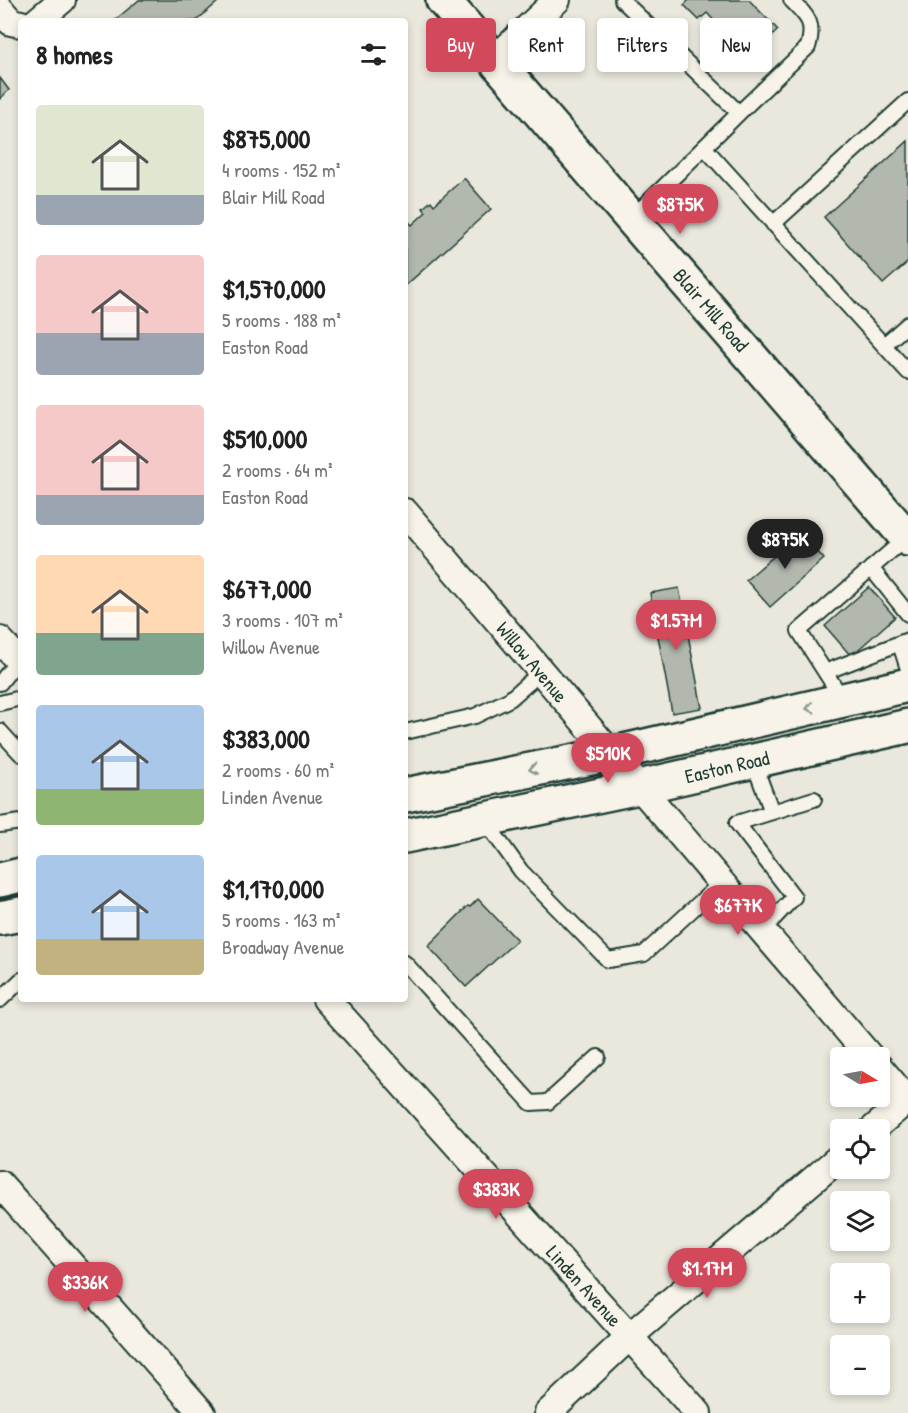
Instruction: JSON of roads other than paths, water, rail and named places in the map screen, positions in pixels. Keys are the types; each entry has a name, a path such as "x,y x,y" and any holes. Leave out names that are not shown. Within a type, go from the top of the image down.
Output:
{"main road":[{"name":"Blair Mill Road","path":"443,0 459,18"},
{"name":"Blair Mill Road","path":"496,60 907,539"},
{"name":"Easton Road","path":"408,793 611,754 908,685"},
{"name":"Easton Road","path":"408,835 639,787 908,726"},
{"path":"0,880 18,876"},
{"path":"0,918 18,915"}],"street":[{"path":"41,18 62,0"},
{"path":"496,58 556,0"},
{"path":"0,9 11,22 18,23"},
{"name":"Willow Avenue","path":"408,516 862,1047"},
{"path":"0,640 18,659"},
{"name":"Linden Avenue","path":"329,1002 698,1413"},
{"path":"885,1119 908,1100 890,1080"},
{"path":"548,1413 630,1336 830,1166"},
{"path":"0,1184 202,1413"}],"lane":[{"path":"622,0 739,113"},
{"path":"632,218 808,47 812,33 808,17 791,0"},
{"path":"773,224 908,101"},
{"path":"704,147 908,372"},
{"path":"884,345 908,324"},
{"path":"843,700 799,631 907,539"},
{"path":"871,568 908,614"},
{"path":"825,672 904,642 908,669"},
{"path":"0,683 18,663"},
{"path":"408,731 475,716 510,699 541,672"},
{"path":"0,703 18,699"},
{"path":"0,731 18,751"},
{"path":"753,761 772,812"},
{"path":"762,931 794,897 737,823 814,799"},
{"path":"484,819 521,871 608,960 644,954 721,883"},
{"path":"0,825 18,822"},
{"path":"408,966 531,1103 548,1102 598,1058"},
{"path":"0,1000 18,983"}]}
